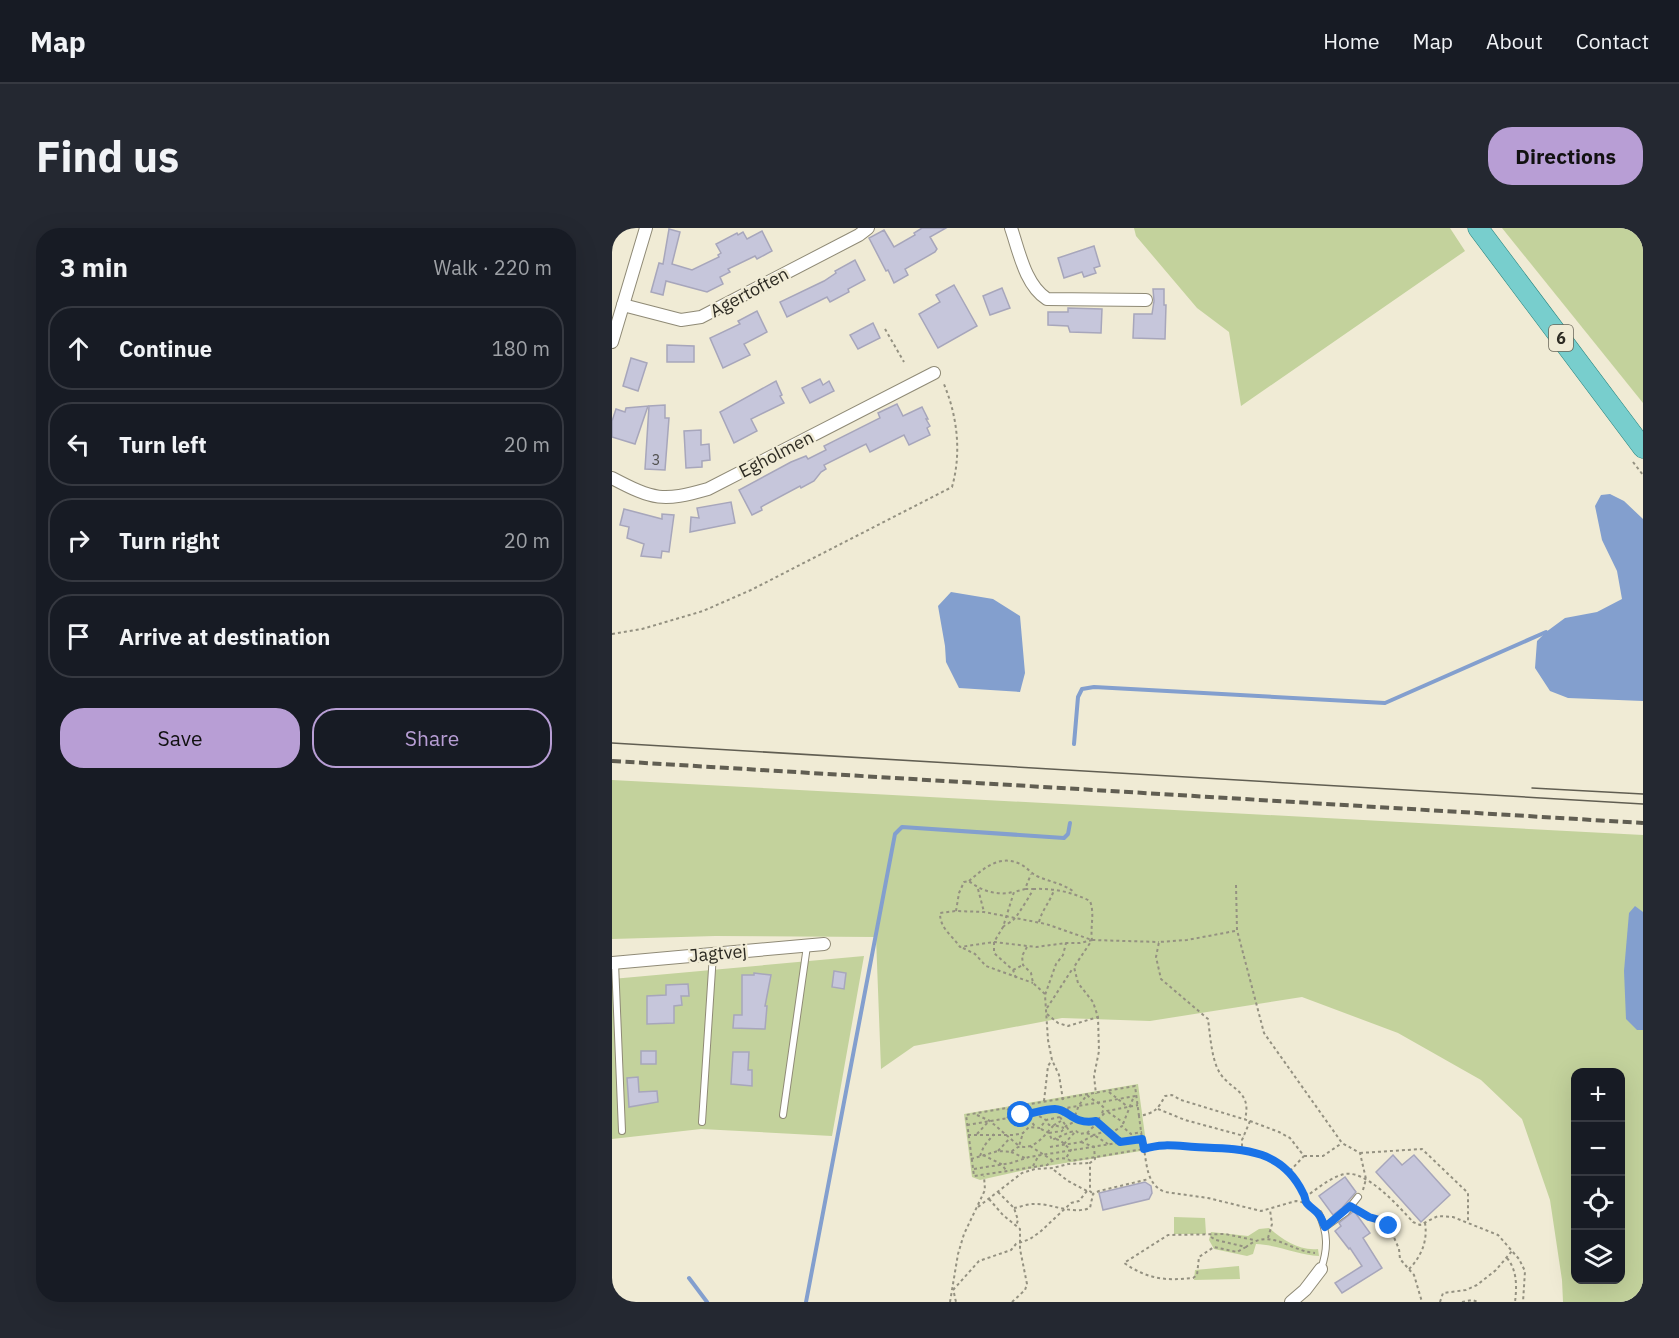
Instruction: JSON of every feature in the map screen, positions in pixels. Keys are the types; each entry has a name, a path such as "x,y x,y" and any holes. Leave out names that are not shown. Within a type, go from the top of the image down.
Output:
{"main road":[{"name":"6","path":"1478,228 1643,448"}],"street":[{"path":"612,342 646,228"},
{"name":"Agertoften","path":"623,305 681,320 701,317 859,235 868,228"},
{"path":"1011,228 1032,284 1047,299 1146,300"},
{"name":"Egholmen","path":"612,478 644,494 661,498 678,497 708,489 934,373"},
{"name":"Jagtvej","path":"614,963 824,944"},
{"path":"1292,1302 1305,1290 1321,1269"}],"lane":[{"path":"783,1115 807,945"},
{"path":"702,1122 713,954"},
{"path":"614,963 622,1131"},
{"path":"1325,1227 1358,1197"},
{"path":"1319,1214 1325,1227 1327,1253 1321,1269"}],"path":[{"path":"885,329 904,362"},
{"path":"612,634 642,629 703,611 751,590 952,487 956,473 958,440 944,383 934,373"},
{"path":"956,911 959,893 964,882 969,881 994,862 1003,860 1022,864 1031,874 1068,887 1090,901 1093,910 1090,928 1092,940 1047,1008"},
{"path":"1025,889 1031,874"},
{"path":"969,881 977,887 1000,894 1033,888 1076,894"},
{"path":"1236,885 1237,930 1264,1033 1342,1143 1360,1153 1422,1149 1468,1193 1468,1223"},
{"path":"977,887 984,912"},
{"path":"1003,927 1016,918 1020,908 1032,894 1033,888"},
{"path":"1039,922 1041,913 1051,900 1054,890"},
{"path":"1014,892 1003,927 994,942 994,953 1013,970 1016,978"},
{"path":"1033,983 986,966 975,954 960,947 953,936 945,931 940,921 940,913 984,912 1039,922 1092,940"},
{"path":"960,947 994,942 1027,947 1092,940 1159,942 1187,940 1237,930"},
{"path":"1159,942 1155,957 1161,979 1208,1019 1216,1066 1224,1079 1241,1092 1246,1099 1248,1108 1245,1119"},
{"path":"1063,1100 1059,1075 1052,1060 1046,1024 1045,995 1066,943"},
{"path":"1027,947 1022,956 1023,965 1030,973 1033,983 1045,995"},
{"path":"1013,970 1023,965"},
{"path":"1074,967 1078,983 1093,1002 1098,1017 1100,1052 1094,1076 1096,1094"},
{"path":"1047,1014 1058,1023 1068,1026 1098,1017"},
{"path":"1044,1102 1048,1066 1052,1060"},
{"path":"1306,1203 1305,1197 1289,1172 1268,1157 1227,1147 1153,1146 1144,1149 1071,1161 1066,1158 1052,1160 1047,1165 974,1176 966,1115 1135,1086 1135,1096 1138,1105 1142,1139 1144,1149 1149,1179 1158,1190 1208,1198 1261,1211 1296,1201 1306,1203 1319,1214"},
{"path":"1108,1091 1128,1107"},
{"path":"1088,1095 1091,1100 1099,1102 1131,1134 1142,1132"},
{"path":"1030,1146 1049,1133 1062,1131 1075,1121 1079,1106 1088,1095"},
{"path":"1139,1116 1151,1114 1158,1109 1166,1096 1172,1095 1181,1100 1250,1120 1290,1138 1304,1156"},
{"path":"967,1125 1135,1096"},
{"path":"1050,1147 1082,1142 1106,1131 1113,1132 1123,1125 1128,1107 1135,1096"},
{"path":"1101,1116 1108,1100"},
{"path":"1086,1133 1107,1112 1138,1105"},
{"path":"1007,1118 1018,1107"},
{"path":"1049,1133 1053,1125 1070,1107"},
{"path":"1007,1108 1029,1118 1036,1128"},
{"path":"1058,1109 1075,1121 1087,1123 1096,1121"},
{"path":"1158,1109 1185,1120 1244,1136"},
{"path":"1034,1113 1046,1120 1049,1125 1065,1127"},
{"path":"975,1114 990,1121 1007,1135"},
{"path":"1040,1128 1046,1120 1061,1119"},
{"path":"1061,1119 1070,1132"},
{"path":"1242,1149 1250,1120"},
{"path":"977,1134 990,1121"},
{"path":"1096,1121 1120,1142"},
{"path":"998,1151 1012,1137 1023,1133 1029,1127 1040,1128 1071,1150"},
{"path":"1064,1144 1076,1131"},
{"path":"1046,1154 1054,1139 1076,1131 1080,1134 1094,1135 1108,1144"},
{"path":"1011,1152 1019,1146 1023,1133"},
{"path":"982,1156 984,1146 994,1134"},
{"path":"968,1135 1007,1135 1012,1137 1019,1146"},
{"path":"973,1169 1039,1155 1142,1139"},
{"path":"1082,1142 1094,1147"},
{"path":"1289,1172 1304,1156 1323,1156 1338,1148 1342,1143"},
{"path":"1019,1146 1030,1146 1046,1154 1052,1160"},
{"path":"953,1290 979,1261 1011,1250 1016,1244 1040,1232 1071,1203 1079,1201 1088,1191 1090,1163 1095,1157 1094,1147"},
{"path":"1066,1158 1071,1150"},
{"path":"971,1159 998,1151 1011,1152 1025,1158"},
{"path":"1358,1197 1365,1188 1366,1179 1360,1153"},
{"path":"1032,1167 1039,1155"},
{"path":"982,1156 1001,1164 1007,1171"},
{"path":"976,1209 1022,1173 1068,1164 1090,1163"},
{"path":"1053,1168 1068,1181 1093,1194"},
{"path":"1305,1197 1340,1175 1348,1173 1375,1184 1413,1222 1420,1225 1438,1216 1453,1217 1498,1235 1519,1259 1525,1272 1523,1302"},
{"path":"950,1302 958,1254 964,1234 985,1190 984,1175"},
{"path":"1093,1194 1149,1179"},
{"path":"998,1192 1014,1208 1018,1220 1016,1226"},
{"path":"1014,1208 1034,1203 1076,1211 1090,1208 1093,1194"},
{"path":"989,1199 1020,1229 1020,1244 1027,1284 1025,1290 1012,1302"},
{"path":"1350,1206 1389,1226 1399,1249 1400,1259 1418,1284 1422,1302"},
{"path":"1268,1238 1272,1224 1270,1210"},
{"path":"1409,1270 1416,1263 1425,1245 1427,1232 1425,1223"},
{"path":"1216,1240 1214,1247 1199,1257 1197,1275 1193,1278 1158,1279 1140,1274 1124,1263 1168,1235 1225,1234 1254,1240 1268,1238 1311,1253 1327,1253"},
{"path":"1210,1236 1216,1240 1246,1247"},
{"path":"1214,1247 1237,1252 1254,1240"},
{"path":"1440,1302 1443,1293 1466,1290 1488,1278 1512,1251"},
{"path":"1507,1258 1513,1265 1516,1279 1515,1302"},
{"path":"953,1290 956,1302"},
{"path":"1462,1302 1472,1300 1478,1302"}],"green space":[{"path":"1134,228 1450,228 1465,251 1241,406 1229,332 1197,308 1136,236"},
{"path":"1502,228 1643,228 1643,403"},
{"path":"612,780 1643,835 1643,1302 1563,1302 1550,1200 1522,1119 1481,1080 1398,1033 1302,997 1150,1021 1062,1018 914,1046 881,1069 876,937 715,936 612,939"},
{"path":"864,956 832,1136 701,1129 612,1139 612,979"},
{"path":"1138,1084 1147,1150 1034,1168 980,1180 972,1177 964,1114"},
{"path":"1174,1217 1205,1218 1206,1234 1174,1234"},
{"path":"1269,1228 1292,1244 1318,1249 1319,1256 1256,1244 1253,1254 1247,1256 1214,1249 1209,1240 1211,1232 1248,1236 1259,1229"},
{"path":"1239,1266 1240,1279 1194,1280 1195,1270"}],"water":[{"path":"1610,494 1624,501 1643,519 1643,701 1568,698 1550,691 1535,668 1537,641 1546,632 1565,618 1597,612 1622,599 1617,571 1602,540 1595,506 1601,495"},
{"path":"951,592 993,599 1020,616 1025,673 1020,692 959,688 946,662 938,606"},
{"path":"1635,906 1643,912 1643,1030 1637,1030 1626,1019 1624,971 1629,913"}],"building":[{"path":"922,228 946,228 930,237 937,249 935,252 905,269 908,275 894,283 869,238 884,230 894,247 915,235 914,233"},
{"path":"669,229 680,232 672,264 692,270 719,257 721,253 716,244 737,233 738,235 743,232 747,239 762,231 772,251 757,259 755,256 728,269 730,272 720,277 723,284 707,292 666,281 663,295 651,292 659,263 663,264"},
{"path":"1094,246 1100,266 1094,268 1096,273 1084,277 1082,272 1064,278 1058,258"},
{"path":"855,260 865,280 830,302 827,297 787,317 780,302 824,281 836,273 835,271"},
{"path":"954,285 977,326 938,348 919,314 940,302 936,295"},
{"path":"1002,288 1010,308 990,315 983,296"},
{"path":"1153,289 1164,289 1165,339 1133,338 1134,314 1152,314"},
{"path":"1068,308 1102,309 1101,333 1070,332 1068,326 1048,325 1048,312 1068,312"},
{"path":"757,311 767,332 744,344 750,355 723,368 710,338 740,324 738,321"},
{"path":"873,323 880,338 858,349 850,335"},
{"path":"667,345 694,346 694,362 667,362"},
{"path":"631,358 647,363 638,391 623,386"},
{"path":"820,379 823,385 829,381 834,391 810,403 802,388"},
{"path":"776,381 784,403 751,419 757,431 734,443 720,412"},
{"path":"897,404 903,416 922,407 930,426 927,428 930,435 909,445 904,435 870,452 866,444 824,465 826,469 814,481 761,507 762,510 752,515 739,490 791,462 806,456 808,459 826,450 824,446 880,418 878,413"},
{"path":"665,405 665,418 669,418 665,470 645,469 649,406"},
{"path":"648,406 635,444 612,437 612,421 616,409 625,412 626,408"},
{"path":"701,430 701,445 709,444 710,460 702,461 702,467 686,468 684,431"},
{"path":"731,502 735,523 690,532 691,517 699,518 697,508"},
{"path":"624,509 662,519 662,514 674,515 669,552 662,551 661,558 641,556 644,544 627,538 629,527 620,525"},
{"path":"834,971 846,973 844,989 832,987"},
{"path":"754,973 771,975 765,1006 767,1006 765,1029 733,1028 734,1015 742,1015 742,975 754,975"},
{"path":"688,984 689,996 681,996 682,1005 674,1006 674,1023 647,1024 647,996 666,995 666,985"},
{"path":"641,1051 656,1051 656,1064 641,1064"},
{"path":"733,1052 749,1052 748,1070 752,1070 752,1086 731,1084"},
{"path":"638,1077 639,1092 657,1091 658,1102 629,1107 627,1078"},
{"path":"1393,1155 1402,1165 1414,1155 1450,1195 1421,1222 1376,1172"},
{"path":"1345,1177 1356,1192 1333,1215 1319,1196"},
{"path":"1145,1182 1151,1186 1152,1193 1149,1199 1103,1210 1099,1193"},
{"path":"1354,1211 1370,1233 1363,1238 1382,1268 1342,1293 1335,1283 1362,1266 1335,1231 1341,1226 1339,1223"}],"waterway":[{"path":"1074,744 1078,697 1082,689 1094,687 1385,703 1546,632"},
{"path":"806,1302 895,834 902,827 1064,838 1068,834 1070,823"},
{"path":"689,1278 707,1302"}],"tram line":[{"path":"612,743 1643,804"},
{"path":"1532,788 1643,794"}],"railway":[{"path":"612,761 1643,823"}],"route":[{"path":"1021,1115 1058,1109 1074,1119 1087,1123 1096,1121 1120,1142 1142,1139 1144,1149 1153,1146 1177,1145 1227,1147 1250,1151 1268,1157 1289,1172 1303,1193 1306,1203 1319,1214 1325,1227 1346,1212 1350,1206 1389,1226"}]}
